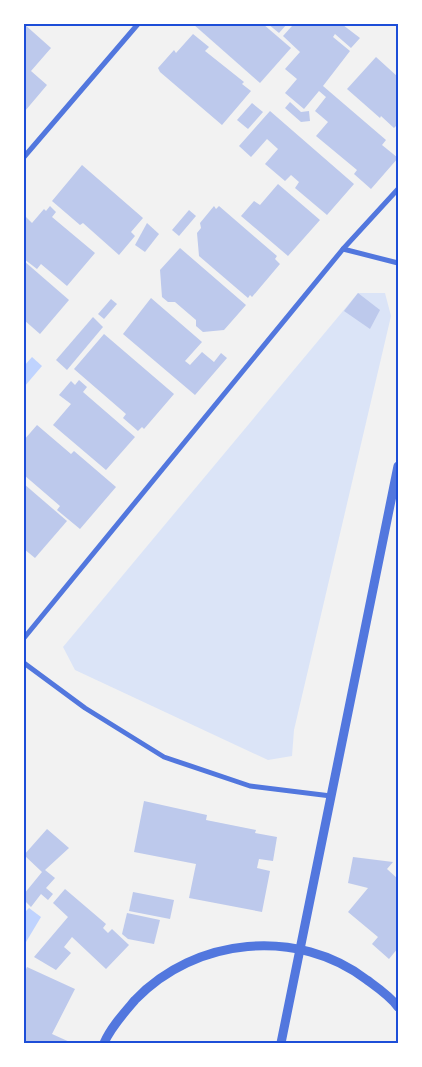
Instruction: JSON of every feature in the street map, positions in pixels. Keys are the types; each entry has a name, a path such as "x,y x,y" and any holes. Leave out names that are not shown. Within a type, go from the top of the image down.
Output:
{"street":[{"path":"24,157 138,24"},
{"path":"24,638 344,249 398,189"},
{"path":"344,249 398,263"},
{"path":"281,1043 398,466"},
{"path":"24,663 124,734 164,757 250,786 332,796"},
{"path":"104,1043 124,1012 146,988 173,970 203,955 234,947 267,945 300,948 350,966 392,999 398,1007"}],"shaded area":[{"path":"358,293 385,293 391,316 294,730 292,756 268,760 75,670 63,647"}],"water":[{"path":"32,357 42,366 24,387 24,366"},
{"path":"29,908 41,917 26,942 24,941 24,913"}],"building":[{"path":"24,24 51,48 31,71 47,85 25,111"},
{"path":"193,24 263,24 291,48 260,83"},
{"path":"268,24 287,24 279,33"},
{"path":"289,24 345,24 343,25 360,38 351,48 335,34 333,37 350,51 323,86 386,140 382,145 398,158 371,189 354,174 357,170 316,136 328,122 315,111 326,97 319,91 304,109 285,93 297,79 285,69 300,52 283,36 292,26"},
{"path":"193,34 209,47 205,51 244,82 242,84 251,91 222,125 160,72 158,68 174,50 176,53"},
{"path":"376,57 398,77 398,124 394,128 347,89"},
{"path":"290,102 301,112 309,111 310,121 301,122 285,108"},
{"path":"252,103 263,112 248,129 237,120"},
{"path":"270,111 354,184 327,215 295,188 299,182 291,175 285,181 265,164 278,149 267,139 251,157 239,146"},
{"path":"82,165 143,218 131,232 135,236 119,255 83,223 80,225 52,201"},
{"path":"278,184 320,220 288,256 241,216 254,201 260,205"},
{"path":"50,206 56,212 52,217 95,253 67,286 41,264 37,269 24,259 24,215 32,223 44,209 46,211"},
{"path":"214,206 216,209 219,206 277,256 275,259 280,264 252,297 250,295 248,298 199,256 197,233 201,228 200,223"},
{"path":"189,210 196,216 179,236 172,230"},
{"path":"147,223 159,234 145,252 135,245"},
{"path":"180,248 246,305 224,330 203,332 196,326 196,320 175,302 168,302 162,297 160,270"},
{"path":"24,261 69,300 40,334 24,320"},
{"path":"358,293 380,310 370,329 344,311"},
{"path":"151,298 202,342 185,361 190,365 202,352 214,362 221,353 227,358 195,395 123,334"},
{"path":"111,299 117,304 104,319 98,314"},
{"path":"93,317 103,327 67,370 56,360"},
{"path":"104,334 174,394 144,429 142,427 138,431 123,418 126,414 74,369"},
{"path":"79,380 87,387 83,392 135,437 106,470 53,425 71,404 59,395 71,381 75,385"},
{"path":"37,425 71,454 74,451 116,487 80,529 57,510 60,506 24,475 24,440"},
{"path":"24,484 67,521 35,558 24,549"},
{"path":"144,801 207,815 206,820 256,830 255,833 277,837 273,861 259,859 257,868 270,871 262,912 189,898 196,864 134,852"},
{"path":"47,829 69,848 45,870 55,878 46,888 53,894 48,900 41,894 31,907 24,900 24,894 42,872 24,855"},
{"path":"353,857 393,862 387,869 398,879 398,948 389,959 372,944 378,937 348,912 368,888 348,883"},
{"path":"65,889 106,924 103,928 108,933 112,929 129,945 106,969 72,937 64,947 71,953 56,970 34,957 68,917 53,903"},
{"path":"133,892 174,900 170,919 129,911"},
{"path":"127,913 160,920 154,944 128,939 122,934"},
{"path":"27,967 75,989 52,1034 72,1043 28,1043 24,1041 24,974"}]}
